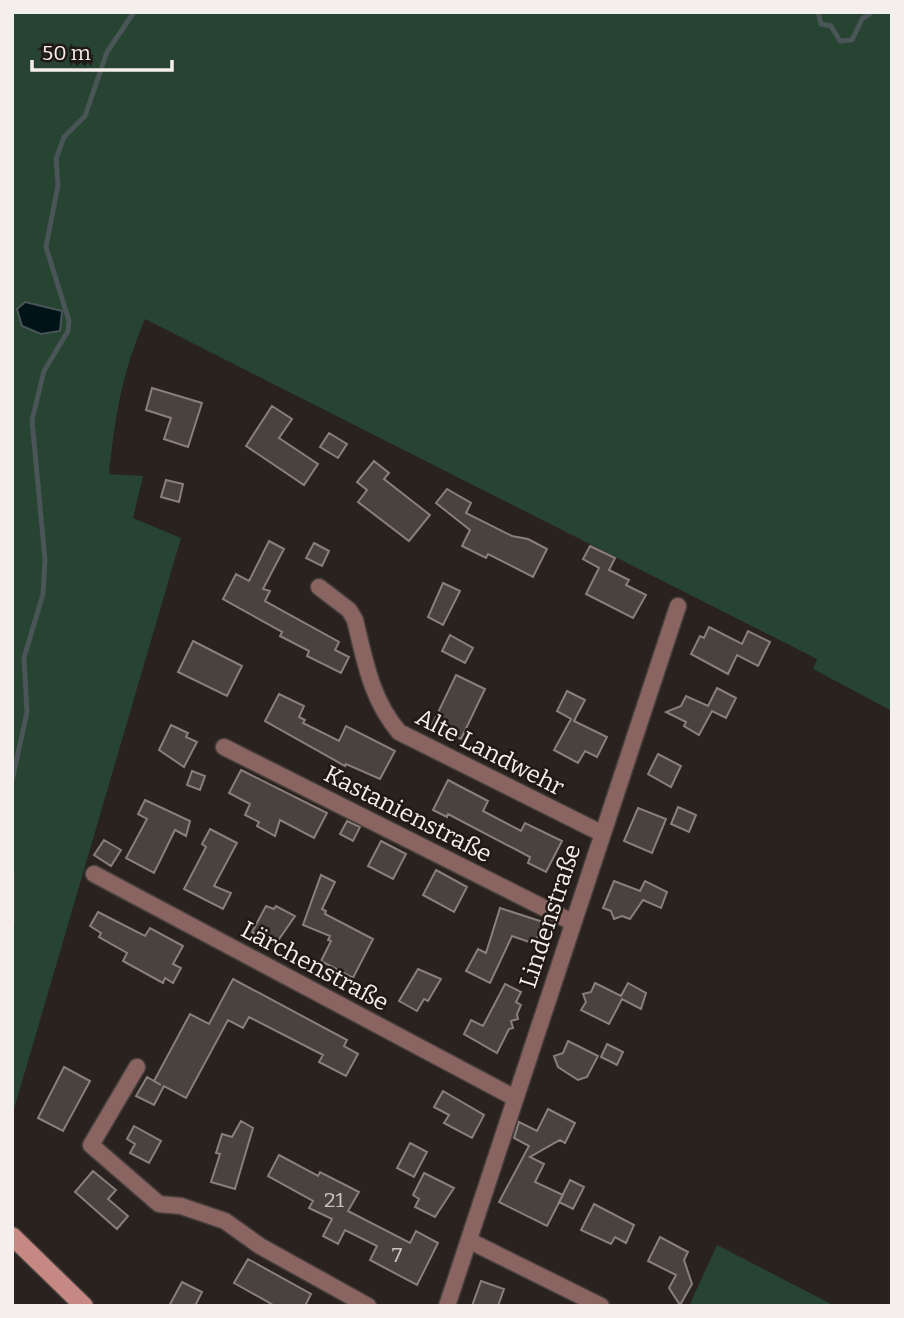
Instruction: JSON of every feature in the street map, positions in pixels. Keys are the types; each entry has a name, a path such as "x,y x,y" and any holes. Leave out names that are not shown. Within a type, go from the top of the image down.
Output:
{"main road":[{"path":"12,1236 85,1306"}],"street":[{"name":"Alte Landwehr","path":"319,587 349,610 355,620 374,695 383,714 399,732 601,833"},
{"name":"Lindenstraße","path":"447,1306 677,606"},
{"name":"Kastanienstraße","path":"224,747 572,922"},
{"name":"Lärchenstraße","path":"94,874 515,1098"},
{"path":"137,1067 91,1145 159,1204 181,1206 225,1221 260,1246 368,1306"},
{"path":"470,1241 601,1306"}],"green space":[{"path":"12,12 892,12 892,711 813,669 817,659 145,319 121,395 109,474 143,476 133,518 181,538 12,1116"},
{"path":"717,1245 835,1306 689,1306"}],"shaded area":[{"path":"25,302 62,311 60,331 41,334 22,326 17,309"}],"building":[{"path":"152,388 202,403 188,447 164,439 171,418 146,410"},
{"path":"272,406 292,419 279,438 318,464 304,485 246,446"},
{"path":"329,433 347,444 338,458 320,447"},
{"path":"374,461 389,473 384,479 430,515 409,541 358,502 367,490 357,482"},
{"path":"166,480 183,484 179,502 161,497"},
{"path":"447,489 471,503 466,513 512,536 528,539 547,549 533,577 488,554 486,558 462,546 470,530 436,503"},
{"path":"269,541 284,549 263,589 270,591 265,601 339,642 335,650 349,657 341,673 307,656 309,651 280,636 282,632 223,599 236,574 249,581"},
{"path":"314,543 329,551 322,566 306,558"},
{"path":"590,546 615,558 609,570 629,580 626,585 646,595 633,618 586,594 599,568 583,559"},
{"path":"443,583 460,591 443,625 428,617"},
{"path":"709,627 742,644 748,631 770,642 758,666 737,655 728,674 691,654 700,636 704,638"},
{"path":"450,635 473,648 465,663 442,651"},
{"path":"193,641 242,666 227,696 178,672"},
{"path":"456,675 485,689 461,739 432,725"},
{"path":"717,688 736,698 726,718 712,711 699,735 684,726 686,722 666,712 681,706 686,696 708,706"},
{"path":"567,691 585,700 574,721 607,737 597,757 585,751 578,763 554,750 571,719 557,711"},
{"path":"279,694 304,706 299,717 305,720 303,723 339,741 346,726 395,751 380,779 346,764 345,766 265,721"},
{"path":"171,725 188,733 186,737 197,742 184,767 159,750"},
{"path":"658,754 681,766 671,787 648,774"},
{"path":"241,770 327,813 314,838 280,820 275,836 257,826 259,822 245,815 250,804 229,793"},
{"path":"192,771 205,776 200,790 187,785"},
{"path":"448,780 488,801 483,811 521,831 525,823 562,841 546,872 528,863 530,857 448,814 447,817 433,810"},
{"path":"145,800 190,821 186,836 175,830 154,873 126,858 147,819 138,814"},
{"path":"678,807 696,815 689,832 671,824"},
{"path":"638,808 666,819 652,853 624,841"},
{"path":"347,821 360,827 353,841 340,834"},
{"path":"210,829 237,843 214,886 231,893 223,909 184,889 206,847 202,844"},
{"path":"104,840 121,850 111,866 94,855"},
{"path":"381,841 406,854 393,879 368,866"},
{"path":"436,870 467,887 454,912 423,895"},
{"path":"321,875 335,882 322,909 326,911 325,914 373,939 353,978 321,961 331,941 328,940 330,936 303,925"},
{"path":"614,881 640,891 645,881 667,892 661,908 643,900 630,919 622,916 614,919 611,911 603,908"},
{"path":"266,906 274,909 276,906 295,916 275,945 252,932"},
{"path":"500,908 543,922 535,944 512,936 490,983 466,971 478,949 486,953"},
{"path":"98,912 145,936 150,928 183,946 173,964 181,968 173,983 165,978 163,983 123,961 127,953 99,937 101,933 90,926"},
{"path":"418,969 441,979 428,1001 424,999 417,1011 399,1001"},
{"path":"233,979 347,1040 344,1046 358,1054 346,1076 319,1062 323,1055 249,1017 243,1028 228,1020 186,1098 164,1086 154,1105 136,1096 147,1077 154,1081 190,1014 209,1024"},
{"path":"595,983 621,996 628,983 646,993 641,1009 622,999 609,1024 581,1010 586,1002 583,994 591,992"},
{"path":"505,984 521,992 516,1002 521,1005 518,1019 511,1021 513,1028 509,1029 497,1053 464,1034 471,1020 483,1026"},
{"path":"568,1041 598,1056 587,1077 578,1080 558,1067 554,1056 563,1053"},
{"path":"607,1044 623,1052 617,1065 601,1057"},
{"path":"64,1067 90,1081 63,1131 38,1118"},
{"path":"443,1091 484,1115 472,1138 444,1123 449,1115 434,1107"},
{"path":"548,1109 575,1123 565,1143 560,1140 530,1157 544,1164 535,1182 563,1195 547,1226 499,1202 529,1146 514,1138 519,1122 537,1131"},
{"path":"241,1121 253,1128 235,1189 211,1182 220,1154 216,1153 222,1134 232,1137"},
{"path":"134,1126 161,1141 149,1163 130,1153 135,1144 127,1139"},
{"path":"410,1143 427,1152 414,1177 397,1168"},
{"path":"279,1155 318,1176 320,1172 359,1192 348,1211 410,1243 416,1231 438,1243 417,1285 370,1260 377,1246 345,1230 338,1244 323,1236 332,1219 309,1208 313,1201 268,1176"},
{"path":"93,1171 116,1190 108,1199 128,1216 117,1229 75,1192"},
{"path":"424,1173 454,1188 435,1217 415,1207 419,1199 413,1195"},
{"path":"570,1180 584,1187 573,1209 559,1202"},
{"path":"594,1204 634,1225 626,1243 615,1237 611,1244 581,1230"},
{"path":"660,1237 688,1252 684,1260 692,1284 680,1305 669,1288 676,1275 648,1261"},
{"path":"248,1259 311,1294 305,1306 275,1306 234,1283"},
{"path":"481,1281 504,1289 498,1306 472,1306"},
{"path":"182,1282 202,1292 195,1306 169,1306"}],"waterway":[{"path":"12,781 27,712 24,658 43,594 45,560 32,420 44,371 68,331 69,321 46,247 58,185 56,159 64,137 85,116 107,52 134,12"},
{"path":"818,12 821,24 831,26 840,41 852,40 862,19 872,12"},
{"path":"12,872 12,923"}]}
